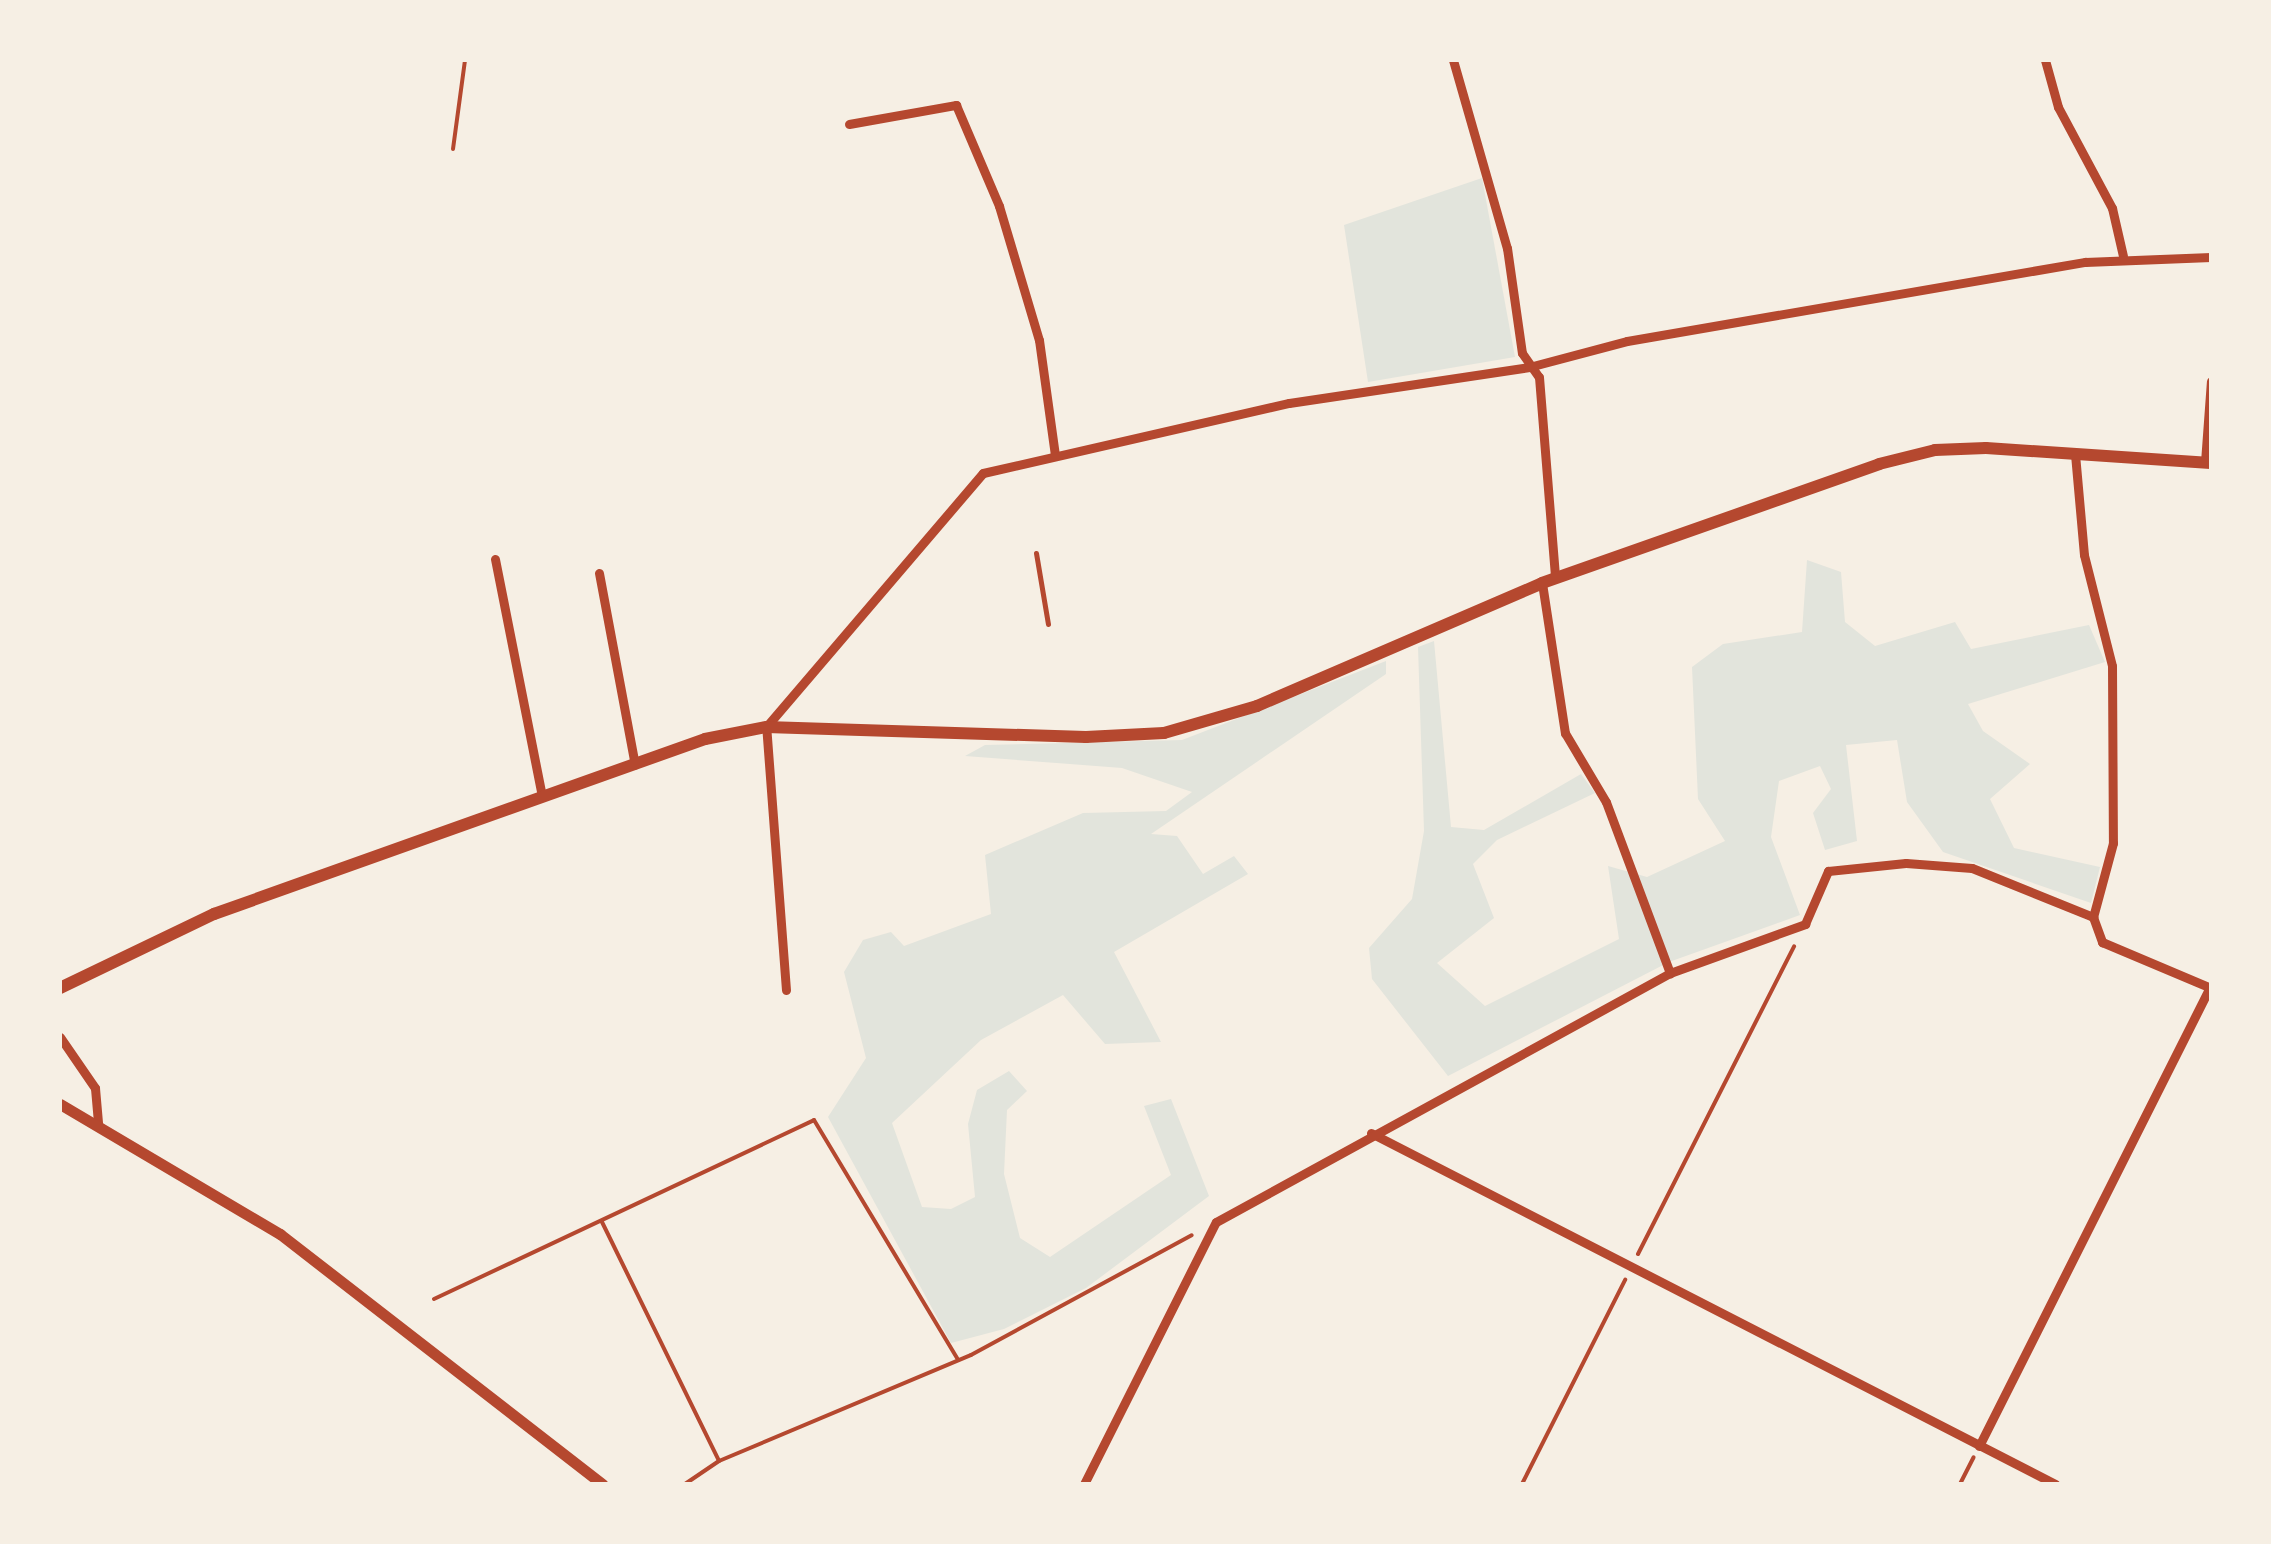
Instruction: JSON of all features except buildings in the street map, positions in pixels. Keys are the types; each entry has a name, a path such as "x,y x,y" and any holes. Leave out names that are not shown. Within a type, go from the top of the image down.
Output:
{"main road":[{"path":"60,988 214,914 705,739 766,727 1086,738 1164,733 1257,706 1548,580 1809,486 1935,450 2208,463"}],"street":[{"path":"1454,60 1507,248 1529,366 1540,377 1554,695 1565,734 1606,802 1670,974"},
{"path":"2045,60 2058,107 2112,208 2123,256"},
{"path":"849,124 956,105 1000,206 1038,340 1055,455"},
{"path":"786,990 766,727 984,473 1289,403 1529,366 1627,341 2123,256 2211,257"},
{"path":"2208,463 2211,381"},
{"path":"1980,1446 2210,987 2102,942 2093,917 2113,843 2112,666 2084,554 2074,454"},
{"path":"495,559 542,796"},
{"path":"598,573 635,765"},
{"path":"1084,1484 1216,1222 1371,1132 1670,974 1805,924 1828,871 1906,863 1972,868 2093,917"},
{"path":"60,1037 94,1088 98,1124"},
{"path":"60,1104 280,1234 602,1484"},
{"path":"1371,1132 2055,1484"}],"lane":[{"path":"1036,552 1048,624"}],"path":[{"path":"454,148 466,60"},
{"path":"1522,1484 1805,924"},
{"path":"434,1299 814,1120 958,1360"},
{"path":"602,1222 719,1460"},
{"path":"685,1484 719,1460 958,1360 1216,1222"},
{"path":"1960,1484 1980,1446"}],"shaded area":[{"path":"1482,178 1515,357 1368,382 1344,225"},
{"path":"1807,560 1841,572 1845,622 1875,646 1955,622 1971,649 2089,625 2105,662 1968,704 1983,731 2030,764 1990,799 2014,848 2100,867 2091,903 1943,852 1907,802 1897,740 1846,745 1857,841 1825,850 1813,813 1831,789 1820,766 1779,781 1771,837 1800,915 1669,962 1448,1076 1372,979 1369,948 1412,899 1424,831 1418,647 1434,641 1451,827 1484,830 1581,774 1595,793 1497,840 1473,864 1494,918 1437,963 1485,1006 1619,939 1608,866 1647,877 1725,841 1698,799 1692,667 1723,644 1802,632"},
{"path":"1386,661 1386,674 1151,834 1177,836 1203,874 1234,856 1248,874 1114,952 1161,1042 1105,1044 1063,995 981,1040 892,1123 922,1207 951,1209 975,1197 968,1124 977,1090 1009,1071 1027,1091 1007,1110 1004,1174 1020,1238 1050,1257 1171,1175 1144,1106 1171,1099 1209,1196 1086,1288 1004,1329 951,1343 828,1117 866,1058 844,972 863,940 891,932 904,946 991,914 985,855 1083,813 1166,811 1192,792 1122,768 965,756 985,745 1182,740"}]}
